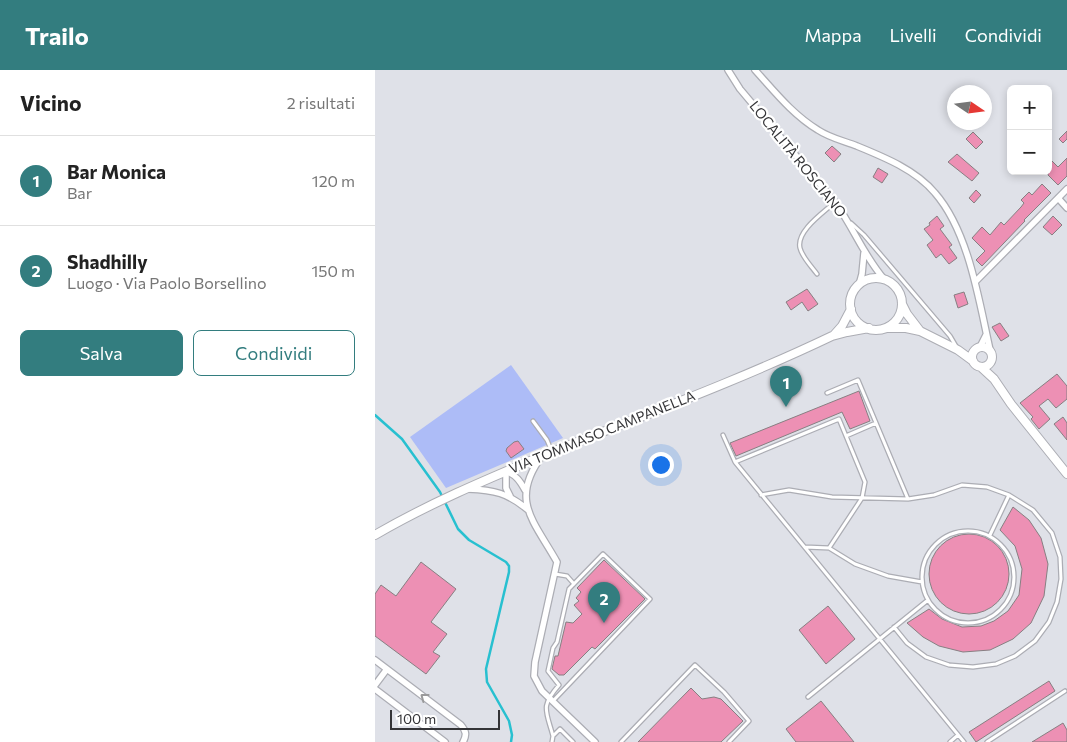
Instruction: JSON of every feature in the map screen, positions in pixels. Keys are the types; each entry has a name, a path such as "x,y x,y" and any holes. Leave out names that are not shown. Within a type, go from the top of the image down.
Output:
{"main road":[{"path":"920,331 907,314 897,289 884,279 868,280 859,285 851,299 851,309 856,319 869,328 906,328 920,331 958,350 973,361 994,379 1011,404 1067,474"},
{"path":"885,328 897,319 902,304"},
{"name":"VIA TOMMASO CAMPANELLA","path":"832,336 842,326 851,309"},
{"name":"VIA TOMMASO CAMPANELLA","path":"375,535 451,495 506,471 731,380 832,336 869,328"},
{"path":"958,350 984,347 990,350 992,353 994,379"},
{"path":"973,361 972,358 977,349"},
{"path":"981,367 988,366 992,360"}],"street":[{"name":"LOCALITÀ ROSCIANO","path":"728,70 740,89 835,202 848,220 864,251 884,279"},
{"name":"LOCALITÀ ROSCIANO","path":"755,70 788,108 818,130 892,161 921,179 935,192 954,224 975,282 990,350"},
{"path":"975,282 1067,189"},
{"path":"1058,198 1067,208"},
{"path":"859,285 863,274 864,251"},
{"path":"977,349 983,343 986,333"},
{"path":"525,490 534,467 542,456"},
{"path":"510,496 506,488 506,471 520,481 525,490 528,510 557,562 535,662 534,676 542,691 593,741"},
{"path":"464,489 496,492 510,496 528,510"},
{"path":"375,660 461,725 466,735 463,742"},
{"path":"375,685 387,669"},
{"path":"375,690 445,742"}],"lane":[{"path":"817,274 802,254 799,246 800,238 804,231 835,202"},
{"path":"848,220 876,249 950,336 958,350"},
{"path":"827,392 858,380 907,499"},
{"path":"735,462 839,419 865,482 863,498 829,548"},
{"path":"533,421 547,440 552,452"},
{"path":"846,436 876,423"},
{"path":"723,436 735,462 964,742"},
{"path":"761,495 789,490 808,494 907,499 934,495 961,485 987,487 1009,495 1033,510 1052,533 1060,557 1061,579 1057,602 1049,622 1035,642 1015,656 995,664 973,667 949,665 926,657 907,643 894,626"},
{"path":"990,535 1009,495"},
{"path":"968,529 990,535 1006,548 1015,571 1013,594 1000,612 981,622 960,623 941,615 928,600 922,582 923,565 931,548 948,534 968,529"},
{"path":"804,547 829,548 855,564 888,576 922,582"},
{"path":"551,699 650,600 603,554 569,589 557,642 553,648 548,671 559,685 545,707 553,736 552,742"},
{"path":"555,574 567,576 574,584"},
{"path":"808,697 928,600"},
{"path":"622,742 695,665 724,692 749,721 729,742"},
{"path":"987,742 1065,691"},
{"path":"553,736 560,729 573,742"},
{"path":"950,742 958,735"}],"shaded area":[{"path":"511,365 563,438 446,488 410,437"}],"building":[{"path":"1067,131 1067,139 1063,143 1059,139"},
{"path":"973,132 983,142 976,149 966,139"},
{"path":"832,146 841,154 834,162 825,153"},
{"path":"957,154 979,173 972,181 948,162"},
{"path":"1067,158 1067,176 1058,185 1048,175 1052,175 1052,161 1058,167"},
{"path":"878,168 888,174 882,183 873,177"},
{"path":"1042,184 1051,193 982,266 976,260 985,251 972,238 982,227 990,235 1001,222 1004,225 1024,203 1021,200 1029,192 1032,195"},
{"path":"976,190 981,195 974,203 969,198"},
{"path":"937,216 944,226 940,229 952,245 949,247 957,258 949,264 941,254 936,258 927,245 933,240 924,229"},
{"path":"1053,216 1062,225 1052,235 1043,227"},
{"path":"807,289 818,304 808,311 802,302 791,310 786,302"},
{"path":"964,292 968,304 958,308 954,295"},
{"path":"1000,323 1009,336 1001,341 992,327"},
{"path":"1057,374 1067,386 1067,399 1056,408 1048,399 1039,406 1050,419 1039,429 1031,419 1033,417 1020,403"},
{"path":"859,391 870,421 850,429 842,412 736,456 730,443"},
{"path":"1063,417 1067,423 1067,440 1054,424"},
{"path":"518,441 524,449 511,458 506,451 507,448"},
{"path":"1013,507 1029,520 1041,538 1048,564 1044,596 1031,623 1013,639 990,650 963,652 939,646 923,637 907,623 929,609 942,619 962,627 981,626 994,621 1008,611 1019,595 1022,569 1015,546 1000,530"},
{"path":"969,534 984,537 997,546 1006,559 1009,574 1006,589 997,602 984,611 969,614 954,611 941,602 932,589 929,574 932,559 941,546 954,537"},
{"path":"604,560 645,599 595,649 592,647 564,675 559,675 552,669 555,656 558,656 566,622 573,623 582,614 574,605 579,601 576,598 581,592 577,588"},
{"path":"421,562 456,589 431,622 447,634 433,652 440,656 426,674 375,636 375,594 381,585 396,596"},
{"path":"828,606 855,639 826,664 799,630"},
{"path":"1049,681 1055,691 976,742 969,732"},
{"path":"691,688 702,699 714,697 721,699 743,721 721,742 638,742"},
{"path":"821,701 854,742 796,742 786,729"},
{"path":"1063,723 1067,730 1067,742 1032,742"}],"waterway":[{"path":"375,415 402,439 440,492 458,529 469,540 506,562 509,566 486,669 487,682 509,721 512,735 511,742"}],"place":[{"name":"Bar Monica","path":"786,407"},
{"name":"Shadhilly","path":"604,623"}]}
